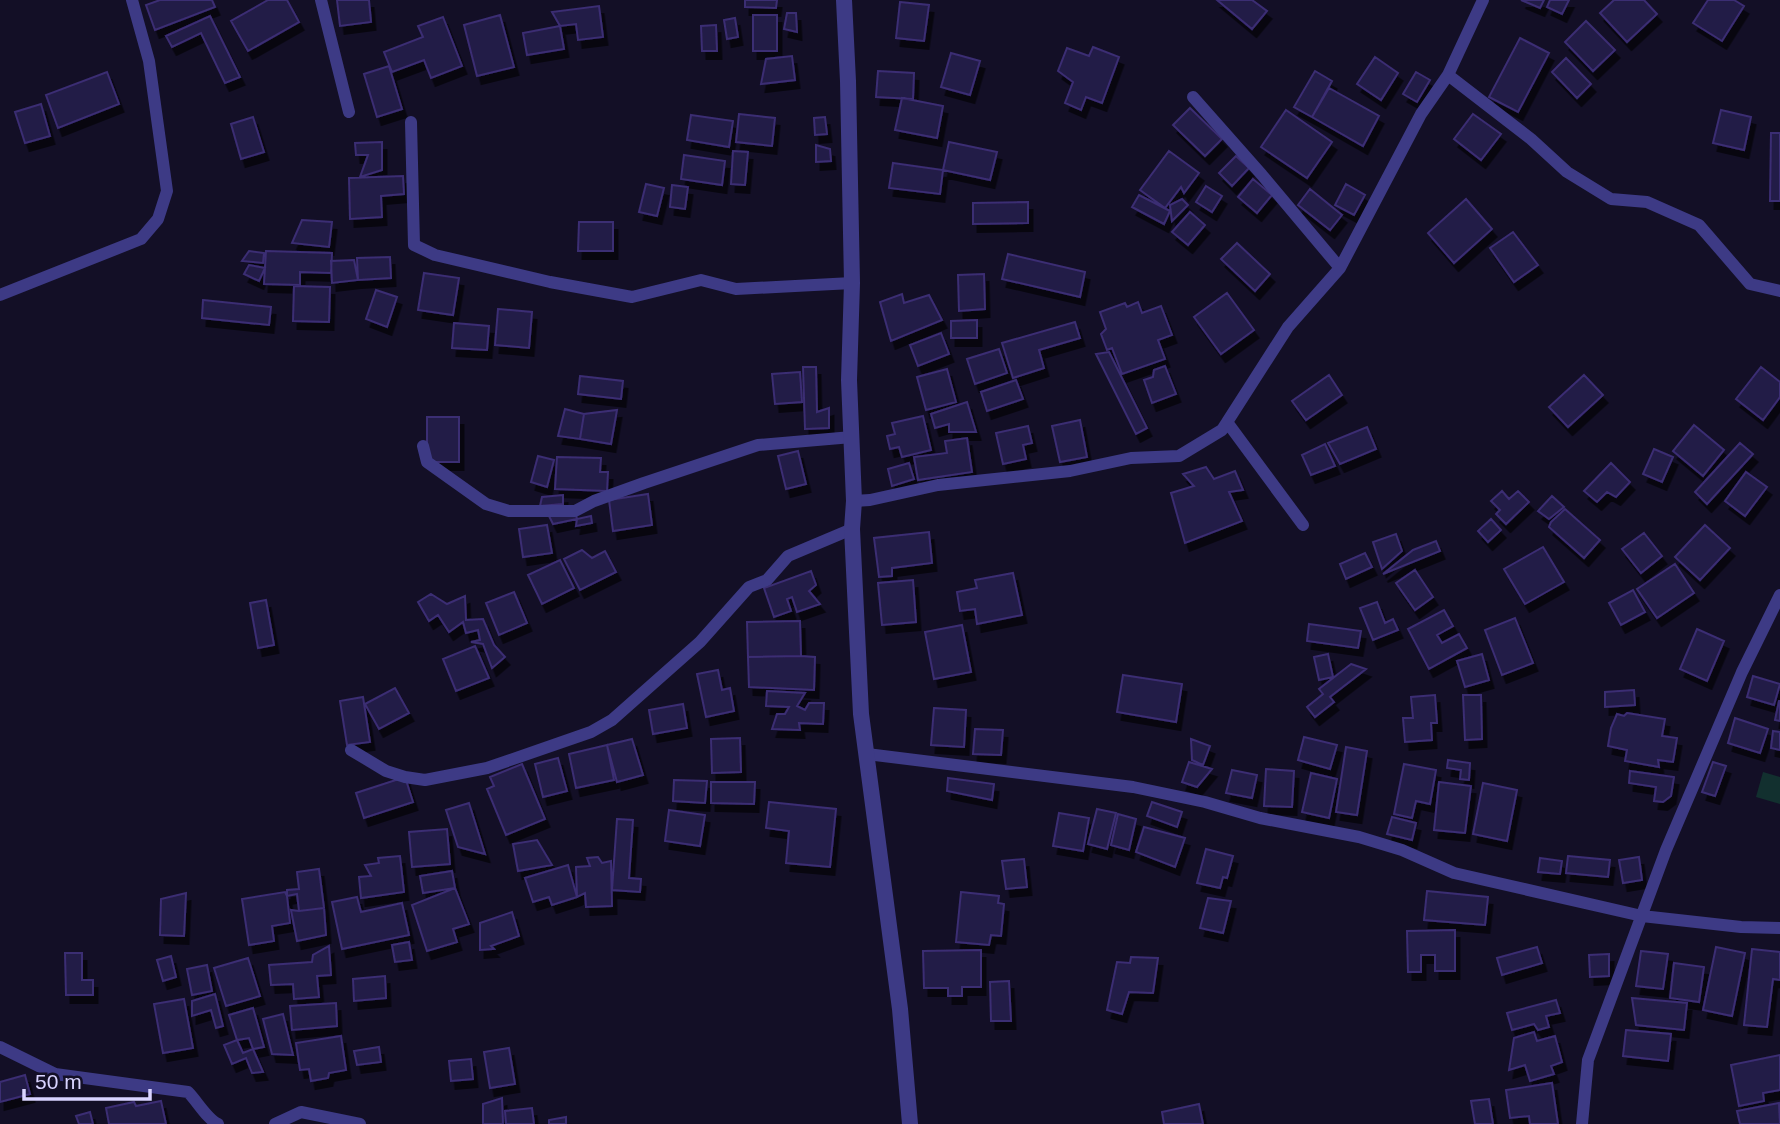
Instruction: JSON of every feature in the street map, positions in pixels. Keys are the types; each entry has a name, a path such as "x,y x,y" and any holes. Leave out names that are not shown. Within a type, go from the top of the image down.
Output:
{"street":[{"path":"0,295 141,239 158,219 167,191 149,61 132,0"},
{"path":"321,0 349,112"},
{"path":"844,0 852,283 849,380 854,501 852,529 862,714 900,1009 911,1124"},
{"path":"854,501 938,485 1070,471 1130,458 1179,456 1222,430 1288,327 1340,268 1421,114 1448,75 1483,0"},
{"path":"1448,75 1531,139 1567,172 1611,199 1647,202 1699,225 1750,284 1780,291"},
{"path":"1193,97 1340,268"},
{"path":"411,122 414,245 435,255 550,282 632,297 701,280 736,289 852,283"},
{"path":"1227,422 1303,526"},
{"path":"424,446 427,462 486,504 509,511 575,511 594,501 758,445 852,437"},
{"path":"351,750 386,771 425,780 487,768 591,732 612,720 642,694 700,642 749,587 767,580 788,556 852,529"},
{"path":"1582,1124 1587,1060 1666,850 1742,672 1780,596"},
{"path":"867,754 1133,787 1260,818 1359,837 1402,850 1454,873 1642,916 1741,927 1780,928"},
{"path":"0,1047 55,1074 188,1092 202,1107 210,1123"},
{"path":"275,1124 301,1112 360,1124"}],"green space":[{"path":"1763,772 1780,777 1780,804 1756,797"}],"building":[{"path":"160,0 212,0 215,7 155,30 146,5"},
{"path":"268,0 287,0 299,22 248,51 231,21"},
{"path":"337,0 369,0 371,22 340,26"},
{"path":"745,0 777,0 776,8 745,7"},
{"path":"1217,0 1252,0 1267,11 1252,29"},
{"path":"1521,0 1544,0 1540,8"},
{"path":"1550,0 1569,0 1562,14 1547,7"},
{"path":"1614,0 1644,0 1657,14 1627,42 1600,13"},
{"path":"1708,0 1734,0 1744,6 1722,41 1693,23"},
{"path":"900,2 929,5 924,41 896,38"},
{"path":"599,6 603,37 578,40 576,24 560,26 552,12"},
{"path":"787,13 796,13 797,32 784,29"},
{"path":"500,15 514,67 477,76 464,25"},
{"path":"753,15 777,15 777,51 753,51"},
{"path":"210,16 240,77 225,83 201,33 172,47 166,36"},
{"path":"443,17 462,66 431,78 424,60 392,72 384,52 423,37 418,26"},
{"path":"735,18 738,37 727,39 724,20"},
{"path":"1586,21 1615,50 1593,71 1565,42"},
{"path":"716,25 717,51 702,51 701,26"},
{"path":"560,26 564,49 527,55 523,33"},
{"path":"1520,38 1549,53 1518,112 1489,97"},
{"path":"1093,47 1119,57 1102,103 1086,97 1081,110 1065,103 1073,82 1058,71 1067,48 1089,56"},
{"path":"951,53 980,61 970,95 941,87"},
{"path":"792,56 795,80 761,84 766,59"},
{"path":"1375,57 1398,73 1381,100 1357,84"},
{"path":"1566,58 1591,84 1577,98 1552,72"},
{"path":"389,66 402,109 377,117 364,74"},
{"path":"878,71 914,73 913,99 876,97"},
{"path":"1315,71 1332,81 1312,117 1294,107"},
{"path":"107,72 119,104 58,128 46,95"},
{"path":"1416,72 1430,80 1417,102 1403,94"},
{"path":"1329,88 1379,116 1363,146 1312,117"},
{"path":"902,98 943,106 937,138 895,130"},
{"path":"41,104 50,136 25,143 15,112"},
{"path":"1190,108 1222,139 1205,156 1173,125"},
{"path":"1286,110 1332,142 1307,178 1261,147"},
{"path":"1721,110 1751,117 1744,150 1713,143"},
{"path":"739,114 775,118 772,146 736,142"},
{"path":"1473,114 1501,134 1481,160 1454,139"},
{"path":"691,115 733,121 729,147 687,140"},
{"path":"253,117 264,152 241,159 231,124"},
{"path":"825,117 827,134 815,135 814,118"},
{"path":"1771,133 1780,133 1780,201 1770,201"},
{"path":"382,142 382,170 360,177 368,155 356,155 355,143"},
{"path":"949,142 997,152 990,180 943,170"},
{"path":"816,145 830,149 831,161 816,162"},
{"path":"733,151 748,152 745,185 731,184"},
{"path":"1169,151 1199,173 1184,193 1181,187 1165,208 1140,190"},
{"path":"684,155 725,161 722,185 681,179"},
{"path":"1236,156 1249,168 1232,186 1219,173"},
{"path":"893,163 943,170 940,194 889,188"},
{"path":"403,176 404,194 381,196 382,217 350,219 349,178"},
{"path":"1253,179 1272,195 1257,213 1238,197"},
{"path":"646,184 664,188 657,216 639,212"},
{"path":"1346,184 1365,195 1354,215 1335,205"},
{"path":"672,185 688,187 685,209 670,207"},
{"path":"1206,186 1222,196 1212,212 1196,202"},
{"path":"1310,189 1342,215 1330,230 1298,205"},
{"path":"1139,195 1170,211 1164,224 1132,207"},
{"path":"1182,199 1188,205 1172,221 1170,205"},
{"path":"1466,199 1492,229 1454,263 1428,233"},
{"path":"1028,202 1028,223 973,224 973,203"},
{"path":"1190,212 1205,225 1188,245 1172,232"},
{"path":"302,220 332,222 329,247 292,243"},
{"path":"579,222 613,222 613,251 578,251"},
{"path":"1513,232 1538,265 1514,282 1490,248"},
{"path":"1237,243 1270,274 1255,291 1221,259"},
{"path":"249,251 264,253 263,263 242,261"},
{"path":"266,251 332,253 331,273 300,272 300,285 264,284"},
{"path":"1008,254 1085,272 1080,297 1002,279"},
{"path":"390,257 391,278 358,280 357,258"},
{"path":"354,260 358,280 332,283 331,261"},
{"path":"249,265 265,268 259,281 244,274"},
{"path":"424,273 459,278 453,315 418,310"},
{"path":"984,274 985,309 959,311 958,275"},
{"path":"294,286 330,287 329,322 293,321"},
{"path":"376,290 397,297 387,327 366,319"},
{"path":"1227,293 1254,330 1221,354 1194,317"},
{"path":"902,294 904,303 929,295 942,320 891,341 880,302"},
{"path":"203,300 271,307 269,325 202,318"},
{"path":"1138,302 1142,313 1161,306 1172,335 1158,340 1165,359 1122,374 1112,348 1107,350 1101,334 1106,329 1100,312 1125,303 1127,307"},
{"path":"498,309 532,312 529,348 495,345"},
{"path":"977,320 977,338 951,338 951,321"},
{"path":"1075,322 1080,338 1039,350 1044,368 1013,378 1002,343"},
{"path":"454,323 489,326 487,350 452,348"},
{"path":"941,333 949,354 918,366 910,345"},
{"path":"999,349 1007,373 975,384 967,359"},
{"path":"1109,352 1147,428 1136,434 1096,354"},
{"path":"1165,366 1176,394 1152,403 1144,380 1153,377 1154,370"},
{"path":"803,367 816,367 817,412 829,408 829,428 805,429"},
{"path":"1761,367 1780,382 1780,397 1763,420 1736,399"},
{"path":"947,369 956,402 926,410 917,377"},
{"path":"800,372 802,402 775,404 772,374"},
{"path":"1329,375 1342,395 1306,420 1292,401"},
{"path":"1584,375 1603,395 1568,427 1549,407"},
{"path":"580,376 623,381 621,399 578,394"},
{"path":"1016,380 1023,399 987,411 981,392"},
{"path":"967,402 976,432 949,432 949,424 935,428 931,414"},
{"path":"565,409 584,414 580,439 558,436"},
{"path":"617,410 611,444 580,439 584,414"},
{"path":"923,416 931,450 902,457 899,447 890,449 887,436 895,434 892,423"},
{"path":"427,417 459,417 459,462 427,462"},
{"path":"1080,420 1087,457 1060,462 1052,426"},
{"path":"1694,425 1724,450 1703,476 1673,451"},
{"path":"1028,426 1032,443 1023,445 1026,459 1003,464 996,433"},
{"path":"1367,427 1376,449 1340,464 1328,443"},
{"path":"967,438 972,472 918,480 914,457 947,453 945,441"},
{"path":"1740,443 1753,454 1707,504 1695,492"},
{"path":"1325,444 1335,466 1311,475 1302,455"},
{"path":"1654,449 1673,457 1662,482 1643,474"},
{"path":"798,451 806,484 786,489 778,456"},
{"path":"538,456 554,460 547,487 531,482"},
{"path":"557,457 601,458 600,472 608,472 607,491 555,489"},
{"path":"909,463 914,479 892,486 888,469"},
{"path":"1611,463 1630,482 1616,497 1607,492 1597,502 1584,491"},
{"path":"1206,467 1214,479 1235,471 1243,490 1229,492 1242,521 1185,543 1171,493 1194,486 1183,474"},
{"path":"1746,472 1767,487 1745,516 1725,501"},
{"path":"1502,491 1509,499 1518,491 1529,502 1506,524 1496,514 1500,510 1491,501"},
{"path":"648,494 652,525 613,531 609,500"},
{"path":"563,495 563,504 540,506 542,497"},
{"path":"1552,496 1564,507 1549,519 1538,511"},
{"path":"1565,509 1600,540 1584,558 1549,527"},
{"path":"575,511 577,519 553,524 549,516"},
{"path":"591,516 592,523 576,526 577,519"},
{"path":"1491,519 1501,530 1488,542 1478,531"},
{"path":"547,525 552,553 523,557 519,529"},
{"path":"1705,525 1730,548 1700,580 1675,557"},
{"path":"929,532 932,563 892,568 892,576 879,577 874,538"},
{"path":"1644,533 1662,556 1641,573 1622,549"},
{"path":"1396,534 1402,551 1382,569 1373,542"},
{"path":"1436,541 1440,551 1383,574 1413,550"},
{"path":"1543,547 1564,582 1525,604 1504,569"},
{"path":"582,550 592,558 605,551 616,572 580,590 564,559"},
{"path":"1365,553 1372,567 1346,579 1340,564"},
{"path":"560,560 574,588 542,604 528,575"},
{"path":"1675,564 1694,593 1657,618 1637,589"},
{"path":"1415,570 1433,597 1415,610 1396,583"},
{"path":"811,571 816,585 809,591 820,604 797,612 792,597 787,599 791,611 774,617 764,588"},
{"path":"1013,573 1022,615 977,624 975,609 960,611 957,592 977,588 975,580"},
{"path":"913,580 916,622 882,625 878,583"},
{"path":"1633,590 1645,612 1621,625 1609,603"},
{"path":"514,592 527,623 499,635 486,603"},
{"path":"431,594 447,604 465,596 466,620 483,619 494,645 505,657 492,668 483,644 471,642 480,640 478,630 466,633 463,622 449,632 438,615 429,621 418,602"},
{"path":"266,600 274,645 258,648 250,603"},
{"path":"1377,602 1385,623 1393,619 1398,630 1373,640 1360,608"},
{"path":"1444,610 1453,626 1437,635 1442,643 1459,634 1467,648 1429,669 1408,629"},
{"path":"1515,618 1533,663 1502,675 1485,630"},
{"path":"800,621 801,656 748,657 747,622"},
{"path":"1309,624 1361,631 1358,648 1307,641"},
{"path":"962,625 971,672 934,679 925,632"},
{"path":"1697,629 1724,641 1707,681 1680,669"},
{"path":"475,646 489,678 456,691 443,659"},
{"path":"1328,654 1333,677 1319,680 1314,657"},
{"path":"1482,654 1489,680 1465,687 1457,661"},
{"path":"748,657 815,657 814,690 749,687"},
{"path":"1351,664 1366,669 1330,697 1334,702 1315,717 1307,707 1323,694 1319,689"},
{"path":"718,670 722,690 730,688 734,711 706,717 697,674"},
{"path":"1123,675 1182,684 1176,722 1117,712"},
{"path":"1753,676 1780,684 1774,705 1747,697"},
{"path":"395,688 409,713 379,729 365,704"},
{"path":"1634,690 1635,705 1605,707 1605,692"},
{"path":"767,691 805,693 797,706 805,710 809,703 824,703 823,724 799,723 800,730 772,729 777,714 785,714 789,707 766,706"},
{"path":"1435,695 1437,723 1431,723 1432,740 1405,742 1403,718 1413,718 1411,697"},
{"path":"1463,695 1481,695 1482,739 1465,740"},
{"path":"363,697 370,742 347,745 340,701"},
{"path":"1780,701 1780,721 1775,720"},
{"path":"683,704 687,728 653,734 649,710"},
{"path":"934,708 966,710 964,747 931,745"},
{"path":"1627,713 1665,719 1662,736 1677,738 1673,762 1658,760 1659,767 1625,761 1627,750 1608,746 1617,714 1624,716"},
{"path":"1735,718 1768,729 1760,753 1728,743"},
{"path":"975,729 1003,730 1001,755 973,754"},
{"path":"1773,731 1780,732 1780,750 1771,748"},
{"path":"1304,737 1337,745 1330,769 1298,760"},
{"path":"740,738 741,772 712,773 711,739"},
{"path":"632,739 643,775 617,782 607,745"},
{"path":"1191,739 1210,746 1203,765 1192,760"},
{"path":"607,745 614,780 576,788 569,754"},
{"path":"1346,747 1367,751 1357,815 1336,812"},
{"path":"558,758 567,791 543,797 535,764"},
{"path":"1448,760 1470,763 1469,780 1460,779 1461,770 1447,768"},
{"path":"1189,762 1212,769 1197,787 1182,782"},
{"path":"1713,762 1726,766 1715,796 1702,792"},
{"path":"522,764 545,819 506,835 487,789 494,786 490,777"},
{"path":"1404,764 1436,770 1430,804 1416,801 1412,818 1394,814"},
{"path":"1266,769 1294,771 1292,807 1264,806"},
{"path":"1232,770 1257,775 1252,798 1226,793"},
{"path":"1630,771 1674,777 1671,796 1663,802 1654,801 1656,787 1629,783"},
{"path":"1311,773 1337,779 1329,818 1302,812"},
{"path":"405,777 413,802 364,818 356,793"},
{"path":"948,778 994,784 992,800 947,791"},
{"path":"674,780 707,781 705,803 673,801"},
{"path":"711,782 755,782 754,804 711,803"},
{"path":"1439,782 1471,786 1465,833 1434,830"},
{"path":"1483,783 1517,790 1507,841 1473,834"},
{"path":"769,802 836,809 830,867 786,863 789,831 766,828"},
{"path":"1152,802 1182,812 1177,827 1147,816"},
{"path":"469,803 485,854 458,847 446,810"},
{"path":"1097,809 1116,813 1107,849 1088,844"},
{"path":"669,810 705,815 700,846 665,841"},
{"path":"1059,813 1089,818 1083,851 1053,846"},
{"path":"1118,814 1136,819 1129,850 1111,845"},
{"path":"1392,817 1416,823 1412,840 1387,834"},
{"path":"617,819 633,820 629,878 641,879 640,892 612,890"},
{"path":"1144,827 1185,838 1175,867 1136,852"},
{"path":"447,829 450,864 412,867 409,832"},
{"path":"537,840 552,865 518,871 513,844"},
{"path":"1206,849 1233,856 1227,878 1223,877 1220,888 1197,883"},
{"path":"400,856 404,892 361,898 359,877 371,876 365,865 379,863 378,858"},
{"path":"1568,856 1610,860 1608,877 1566,873"},
{"path":"598,857 602,863 611,861 612,906 586,907 585,893 577,897 576,867 590,866 587,858"},
{"path":"1639,857 1642,880 1623,883 1619,860"},
{"path":"1540,858 1562,861 1560,874 1538,872"},
{"path":"1024,859 1027,887 1006,889 1002,861"},
{"path":"568,865 577,897 552,905 549,897 533,902 525,878"},
{"path":"319,869 324,908 299,911 297,894 287,896 287,890 299,889 297,872"},
{"path":"452,871 455,888 423,893 420,876"},
{"path":"455,888 469,924 453,929 457,942 427,951 412,905"},
{"path":"1427,891 1488,897 1485,925 1424,920"},
{"path":"285,892 290,923 272,926 274,941 249,945 242,899"},
{"path":"961,892 999,896 998,903 1004,904 1001,936 991,935 989,945 956,942"},
{"path":"186,893 184,936 160,935 161,899"},
{"path":"357,897 361,912 402,903 409,935 342,949 332,902"},
{"path":"1208,898 1231,901 1223,933 1200,928"},
{"path":"324,908 326,935 297,941 291,910"},
{"path":"512,912 519,936 491,946 494,949 480,950 480,923"},
{"path":"1455,930 1455,971 1435,971 1435,955 1421,955 1421,972 1408,972 1407,931"},
{"path":"409,942 412,960 395,962 392,945"},
{"path":"329,946 331,975 317,976 319,997 294,999 293,984 271,985 269,965 312,962 313,955"},
{"path":"1537,947 1542,963 1502,975 1497,958"},
{"path":"1716,947 1745,953 1732,1016 1703,1010"},
{"path":"1752,949 1780,952 1780,980 1773,979 1767,1027 1744,1025"},
{"path":"981,950 981,987 962,987 962,996 948,996 948,988 924,988 923,951"},
{"path":"1641,951 1668,954 1663,989 1636,986"},
{"path":"65,953 82,953 82,980 93,980 93,995 66,995"},
{"path":"1609,954 1609,976 1590,977 1589,955"},
{"path":"171,956 176,977 163,981 157,960"},
{"path":"1131,957 1158,958 1153,993 1129,992 1122,1014 1107,1010 1117,962 1130,963"},
{"path":"248,958 260,996 226,1006 214,968"},
{"path":"1674,963 1704,967 1699,1002 1670,998"},
{"path":"207,965 212,991 192,995 187,969"},
{"path":"385,976 386,998 354,1001 353,979"},
{"path":"1009,981 1011,1021 991,1021 990,982"},
{"path":"215,994 223,1026 216,1028 211,1010 192,1016 192,1001"},
{"path":"1632,998 1687,1003 1684,1030 1636,1025"},
{"path":"184,999 193,1048 163,1053 154,1004"},
{"path":"1556,1000 1560,1013 1546,1016 1549,1027 1538,1030 1534,1024 1512,1030 1507,1013"},
{"path":"336,1003 337,1026 292,1030 290,1006"},
{"path":"253,1008 264,1047 253,1049 249,1038 237,1040 229,1015"},
{"path":"283,1014 293,1055 272,1054 263,1019"},
{"path":"1626,1030 1671,1034 1668,1061 1623,1056"},
{"path":"1534,1032 1537,1041 1555,1036 1562,1062 1551,1066 1554,1074 1530,1081 1525,1065 1509,1070 1514,1038"},
{"path":"341,1036 346,1070 329,1073 328,1078 311,1081 309,1069 300,1070 296,1043"},
{"path":"237,1040 243,1053 253,1049 263,1072 252,1073 246,1058 232,1064 224,1045"},
{"path":"379,1047 381,1062 357,1065 354,1051"},
{"path":"509,1048 515,1084 490,1088 484,1052"},
{"path":"1780,1055 1780,1090 1763,1093 1764,1101 1739,1106 1731,1065"},
{"path":"471,1059 473,1079 451,1081 449,1061"},
{"path":"25,1075 30,1094 0,1102 0,1082"},
{"path":"1552,1083 1558,1124 1530,1124 1529,1116 1510,1118 1506,1090"},
{"path":"502,1098 503,1124 483,1124 483,1104"},
{"path":"1489,1099 1493,1124 1475,1124 1471,1101"},
{"path":"161,1101 166,1124 109,1124 106,1108 134,1102 136,1106"},
{"path":"1779,1103 1780,1124 1740,1124 1737,1111"},
{"path":"1199,1104 1203,1124 1164,1124 1162,1112"},
{"path":"532,1108 534,1124 506,1124 505,1111"},
{"path":"90,1112 93,1124 79,1124 76,1116"},
{"path":"566,1117 566,1124 549,1124 549,1120"}]}
